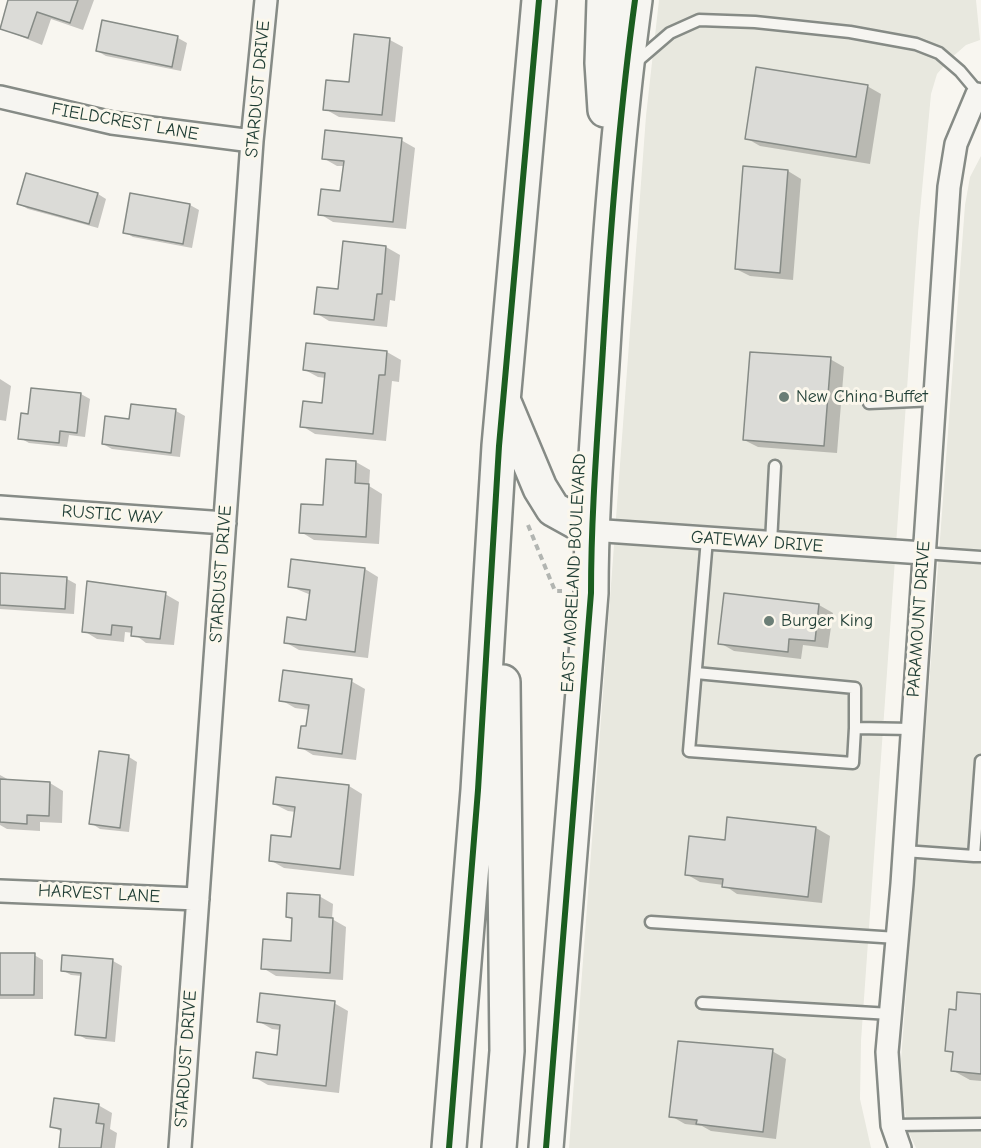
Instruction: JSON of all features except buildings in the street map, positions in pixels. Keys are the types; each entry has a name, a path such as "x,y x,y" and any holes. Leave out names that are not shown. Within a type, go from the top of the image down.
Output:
{"main road":[{"path":"449,1148 478,790 503,401 538,0"},
{"path":"604,0 602,63 611,222"},
{"name":"EAST MORELAND BOULEVARD","path":"546,1148 591,593 591,530 611,222 625,73 635,0"},
{"path":"503,401 540,488 553,509 591,530"},
{"path":"488,609 505,690 507,1051 499,1148"}],"street":[{"name":"STARDUST DRIVE","path":"180,1148 252,141 266,0"},
{"name":"PARAMOUNT DRIVE","path":"900,1148 892,1125 888,1075 891,1014 936,400 949,187 956,144 980,94"},
{"name":"FIELDCREST LANE","path":"0,97 112,123 252,141"},
{"name":"RUSTIC WAY","path":"0,507 225,523"},
{"name":"GATEWAY DRIVE","path":"591,530 923,553"},
{"name":"HARVEST LANE","path":"0,891 198,899"}],"lane":[{"path":"625,73 670,33 699,20 755,22 850,32 916,44 939,53 960,71 980,94"},
{"path":"869,403 936,400"},
{"path":"771,543 775,465"},
{"path":"696,673 855,688 853,763 688,751 707,539"},
{"path":"923,553 981,557"},
{"path":"855,728 912,729"},
{"path":"904,851 977,856 981,761"},
{"path":"651,922 897,938"},
{"path":"702,1004 891,1014"},
{"path":"892,1125 981,1124"}],"path":[{"path":"526,520 555,591 562,591"}],"shaded area":[{"path":"659,0 976,0 980,40 966,45 950,59 937,74 931,94 918,233 861,1041 860,1099 871,1148 569,1148 646,116"},
{"path":"981,156 981,1148 916,1148 909,1133 903,1102 901,1060 965,205 970,177"}],"cycle path":[{"path":"449,1148 478,790 499,446 539,0"},
{"path":"546,1148 591,593 595,470 612,218 624,87 635,0"}],"place":[{"name":"New China Buffet","path":"784,397"},
{"name":"Burger King","path":"769,621"}]}
